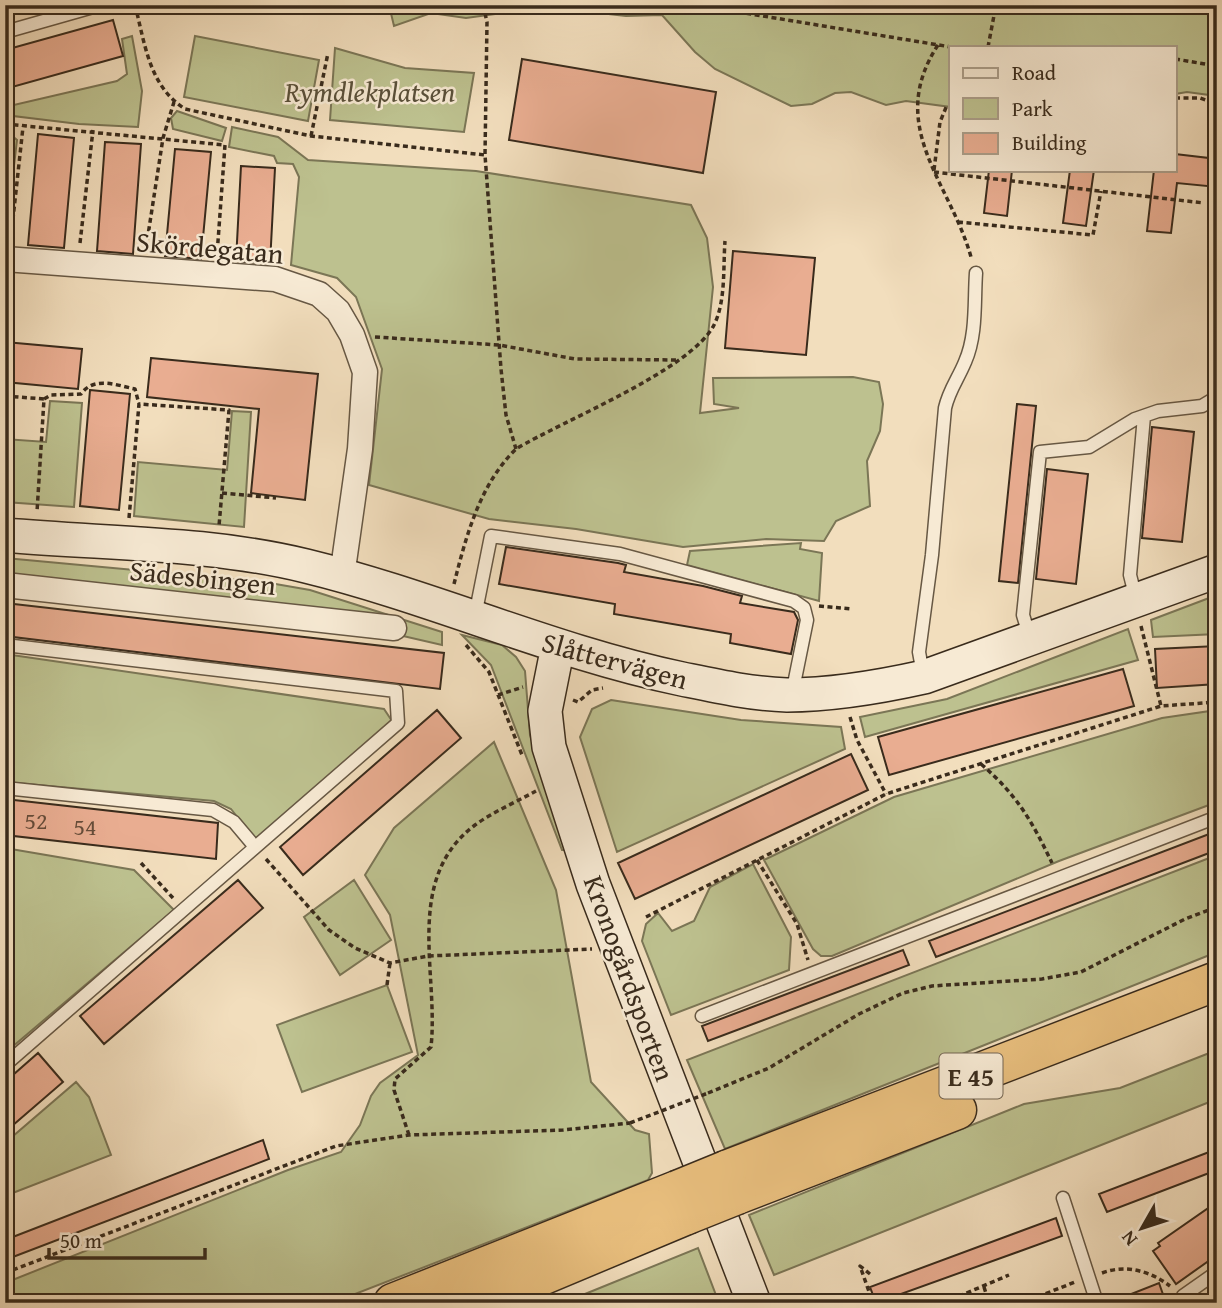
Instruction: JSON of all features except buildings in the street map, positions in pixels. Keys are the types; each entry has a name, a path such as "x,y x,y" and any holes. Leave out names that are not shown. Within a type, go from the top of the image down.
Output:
{"highway":[{"name":"E 45","path":"732,1183 1217,981"},
{"name":"E 45","path":"393,1303 1217,1009"},
{"name":"E 45","path":"477,1303 682,1202"}],"street":[{"name":"Skördegatan","path":"7,259 275,279 319,294 338,310 352,335 365,372 342,576"},
{"name":"Slåttervägen","path":"5,535 116,541 269,558 342,576 558,646 656,673 722,687 792,694 843,691 923,677 1030,639 1138,610 1217,571"},
{"name":"Sädesbingen","path":"5,585 394,628"},
{"name":"Kronogårdsporten","path":"558,646 545,711 549,747 593,884 754,1303"}],"lane":[{"path":"5,32 100,5"},
{"path":"923,677 919,652 932,555 945,408 949,390 965,362 972,340 976,273"},
{"path":"1030,639 1023,615 1040,452 1089,447 1144,416 1158,411 1189,410 1217,397"},
{"path":"1138,610 1130,575 1144,416"},
{"path":"475,618 491,536 620,554 794,601 804,608 807,620 792,694"},
{"path":"5,645 396,691 398,723 5,1065"},
{"path":"5,788 212,810 234,822 256,848"},
{"path":"702,1016 1217,817"},
{"path":"1063,1198 1097,1303"},
{"path":"1181,1303 1183,1296 1217,1272"}],"path":[{"path":"135,5 153,73 174,102 185,109 311,136 485,155"},
{"path":"483,5 487,22 485,155 499,345 506,415 516,449"},
{"path":"696,5 949,47"},
{"path":"988,46 996,5"},
{"path":"938,45 923,71 917,128 934,172 957,222 963,228 976,273"},
{"path":"311,136 328,53"},
{"path":"1176,59 1217,66"},
{"path":"1176,98 1200,98 1217,104"},
{"path":"142,271 163,138 174,102"},
{"path":"934,172 940,122 949,106"},
{"path":"5,124 93,130 225,145 215,276"},
{"path":"7,259 23,127"},
{"path":"78,265 93,130"},
{"path":"934,172 1204,203"},
{"path":"957,222 1093,235 1101,191"},
{"path":"352,335 499,345 575,359 680,359"},
{"path":"5,396 44,399 51,395 80,394 87,386 97,382 135,389 139,404 128,527"},
{"path":"36,520 44,399"},
{"path":"139,404 229,410 218,536"},
{"path":"221,493 276,498"},
{"path":"804,608 852,609"},
{"path":"1138,610 1161,706"},
{"path":"843,691 854,732 886,794"},
{"path":"646,917 886,794 1161,706 1217,702"},
{"path":"981,764 1008,788 1029,815 1059,878"},
{"path":"409,1135 394,1090 396,1079 431,1047 429,911 436,880 460,839 476,825 536,791"},
{"path":"256,848 329,930 355,948 390,963 428,956 598,949"},
{"path":"757,860 797,924 813,973"},
{"path":"141,863 184,910"},
{"path":"5,1273 336,1146 409,1135 582,1129 630,1123 769,1068 859,1014 903,993 932,986 1042,979 1082,972 1185,919 1217,907"},
{"path":"387,985 390,963"},
{"path":"870,1274 860,1266 873,1303"},
{"path":"943,1303 1009,1275"},
{"path":"984,1287 989,1303"}],"green space":[{"path":"389,5 1217,5 1217,96 1187,92 1176,94 1176,46 949,46 949,107 906,101 886,105 851,92 835,93 812,104 791,106 715,69 695,52 662,15 626,16 546,7 466,18 431,13 394,26"},
{"path":"132,36 142,91 138,127 79,124 5,115 5,107 117,81 127,74 122,39"},
{"path":"195,36 319,60 308,121 184,97"},
{"name":"Rymdlekplatsen","path":"335,48 405,68 474,73 464,132 330,120"},
{"path":"177,111 226,128 222,141 173,129 171,118"},
{"path":"232,127 278,137 308,160 476,171 691,205 707,238 713,287 700,413 739,408 714,404 713,378 853,377 879,382 883,404 880,431 867,461 870,506 836,521 824,541 766,539 683,547 576,529 489,519 369,485 382,369 356,297 337,278 291,265 299,177 293,164 277,163 274,156 229,147"},
{"path":"5,130 17,140 10,200 5,191"},
{"path":"50,401 82,403 74,507 5,502 5,439 46,442"},
{"path":"232,411 251,412 244,527 134,516 138,462 227,470"},
{"path":"801,543 800,549 822,553 819,601 687,565 690,551"},
{"path":"5,558 264,582 310,590 442,632 442,645 286,609 5,578"},
{"path":"1217,595 1217,634 1153,637 1151,620"},
{"path":"1128,629 1138,660 865,737 860,717 947,699"},
{"path":"462,635 502,645 516,657 525,671 530,735 567,850 562,850 491,665"},
{"path":"5,654 384,709 392,721 258,838 253,837 231,809 214,801 5,782"},
{"path":"611,700 741,720 841,727 845,749 617,852 580,737 592,709"},
{"path":"1217,710 1217,802 1059,861 832,956 821,956 813,949 764,860 894,797 1162,718"},
{"path":"494,742 556,890 591,1082 635,1130 649,1134 652,1173 648,1180 332,1303 5,1303 5,1283 288,1170 341,1152 360,1125 371,1096 380,1083 418,1055 390,915 365,875 394,828"},
{"path":"5,848 134,870 174,910 5,1053"},
{"path":"1217,855 1217,952 725,1149 687,1060"},
{"path":"753,864 791,937 789,970 671,1015 642,941 646,924 658,913 672,931 694,921 710,887"},
{"path":"354,880 391,940 340,975 304,917"},
{"path":"387,985 412,1052 302,1092 277,1025"},
{"path":"1217,1050 1217,1099 774,1275 749,1215 1024,1104 1120,1088"},
{"path":"76,1082 89,1097 111,1155 5,1196 5,1143"},
{"path":"698,1248 719,1303 569,1303 585,1294"}]}
